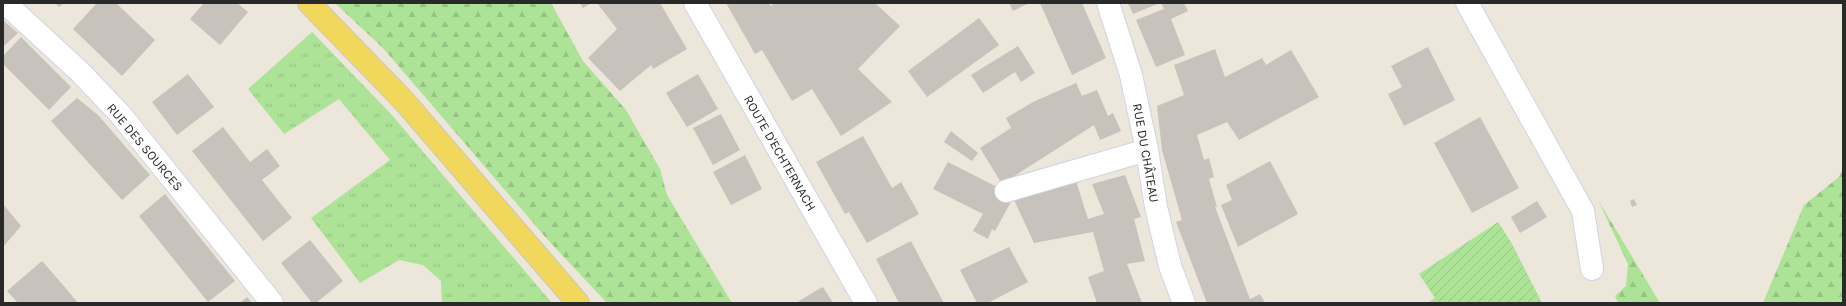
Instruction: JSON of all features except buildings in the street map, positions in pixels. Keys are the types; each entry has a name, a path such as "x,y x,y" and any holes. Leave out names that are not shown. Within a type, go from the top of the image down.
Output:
{"main road":[{"path":"309,3 404,101 578,303"}],"street":[{"name":"RUE DES SOURCES","path":"5,3 80,72 120,114 272,303"},
{"name":"ROUTE D'ECHTERNACH","path":"695,3 866,303"},
{"name":"RUE DU CHÂTEAU","path":"1108,3 1131,75 1156,207 1170,266 1184,303"},
{"path":"1467,3 1583,211 1592,269"},
{"path":"1006,191 1146,150"}],"green space":[{"path":"335,3 551,3 583,61 626,110 660,169 667,195 732,303 607,303 547,239 383,48"},
{"path":"312,32 391,114 552,303 442,303 441,281 423,265 399,260 360,283 311,218 390,160 339,99 284,134 248,89"},
{"path":"1843,169 1843,303 1763,303 1804,205 1839,177"},
{"path":"1598,200 1660,303 1618,303 1615,296 1626,286 1628,264"},
{"path":"1498,222 1511,242 1542,303 1427,303 1435,298 1419,274"}]}
